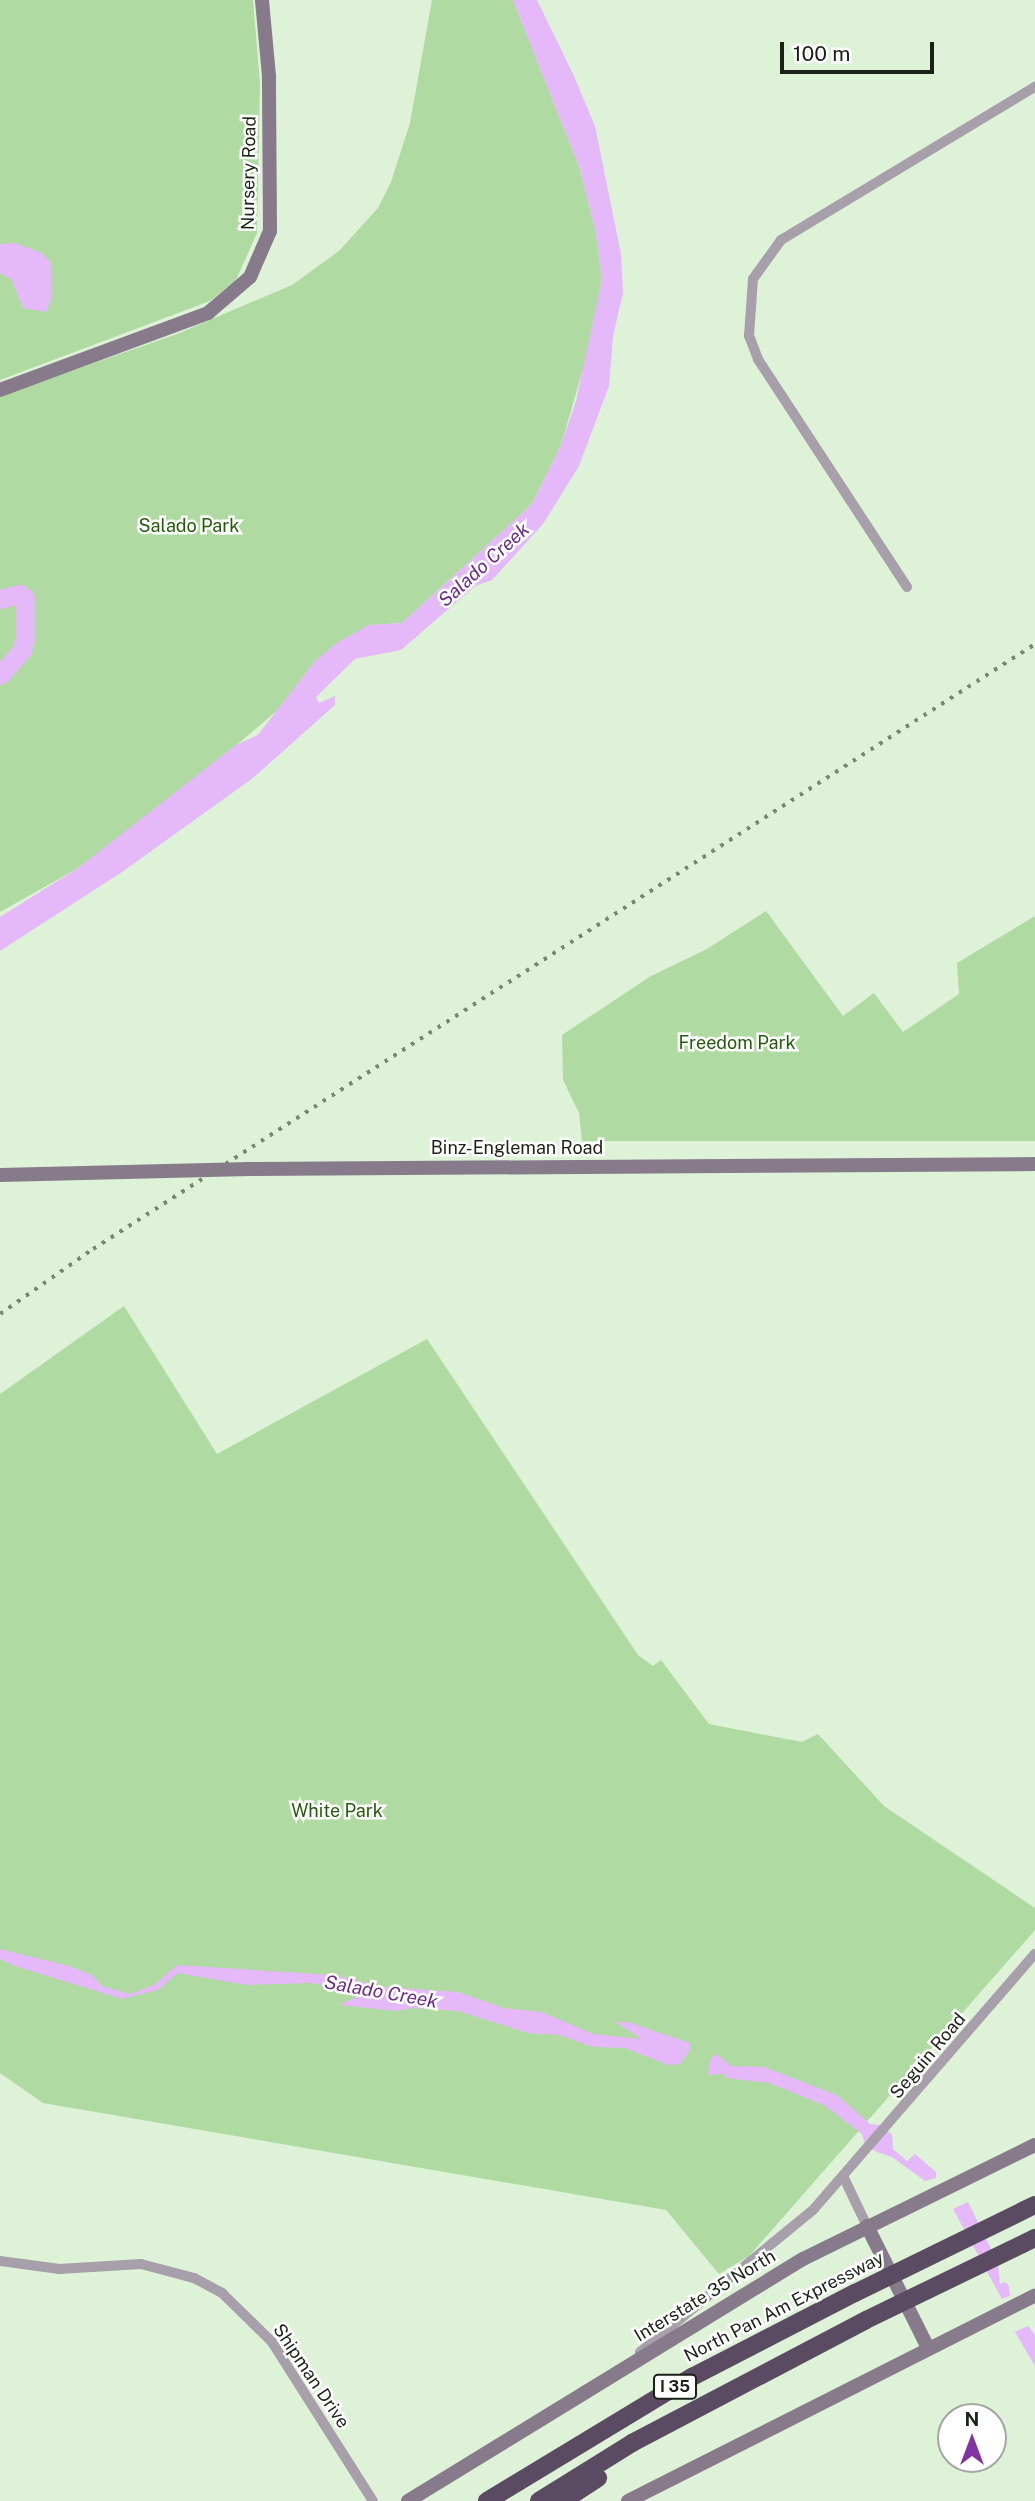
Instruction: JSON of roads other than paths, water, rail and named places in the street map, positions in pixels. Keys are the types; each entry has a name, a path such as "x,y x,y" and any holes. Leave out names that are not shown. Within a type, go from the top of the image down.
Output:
{"highway":[{"name":"North Pan Am Expressway","path":"491,2498 692,2377 1035,2205"},
{"name":"I 35","path":"539,2501 705,2403 866,2320 1035,2238"},
{"path":"563,2501 705,2403"}],"street":[{"name":"Nursery Road","path":"0,390 208,313 250,277 270,232 269,76 262,0"},
{"path":"907,587 758,359 749,336 754,279 781,240 1035,87"},
{"name":"Binz-Engleman Road","path":"0,1175 250,1168 1035,1164"},
{"name":"Seguin Road","path":"612,2375 784,2238 844,2178 1035,1954"},
{"name":"Interstate 35 North","path":"408,2501 720,2306 867,2226 1035,2145"},
{"path":"844,2178 928,2348"},
{"name":"Shipman Drive","path":"0,2261 59,2269 141,2264 194,2278 222,2293 272,2342 373,2501"},
{"path":"628,2501 1035,2295"}],"water":[{"name":"Salado Creek","path":"513,0 537,0 573,74 595,126 621,254 623,293 613,336 609,386 579,466 543,524 492,580 475,586 401,650 355,659 316,697 319,703 335,696 335,705 253,778 122,872 0,951 0,917 78,868 236,745 258,735 315,661 338,642 369,625 402,623 532,504 561,445 576,401 602,279 596,233 580,169"},
{"path":"15,243 42,253 51,263 52,297 46,312 23,308 11,279 0,273 0,244"},
{"name":"Salado Creek","path":"0,1949 69,1966 92,1975 102,1986 130,1994 154,1985 177,1965 334,1975 384,1987 458,1992 504,2008 542,2012 593,2034 642,2039 615,2022 628,2022 690,2043 690,2050 680,2064 668,2065 625,2048 593,2047 559,2035 528,2033 458,2011 412,2008 396,2011 339,2005 363,1994 312,1983 247,1985 178,1973 158,1990 122,1999 15,1966 0,1959"},
{"path":"717,2054 731,2066 764,2067 837,2095 870,2124 881,2125 892,2135 893,2149 907,2161 915,2154 936,2172 936,2178 925,2181 892,2157 877,2152 865,2144 862,2134 824,2105 769,2083 726,2078 724,2074 708,2075 710,2059"},
{"path":"968,2202 998,2263 1000,2284 1005,2282 1009,2286 1010,2296 1002,2299 953,2209"},
{"path":"1028,2326 1035,2335 1035,2366 1015,2332"}],"waterway":[{"path":"0,599 19,594 25,598 25,638 22,650 0,675"}],"railway":[{"path":"0,1314 93,1249 1035,644"}],"park label":[{"name":"Salado Park","path":"189,526"},
{"name":"Freedom Park","path":"737,1043"},
{"name":"White Park","path":"337,1811"}]}
